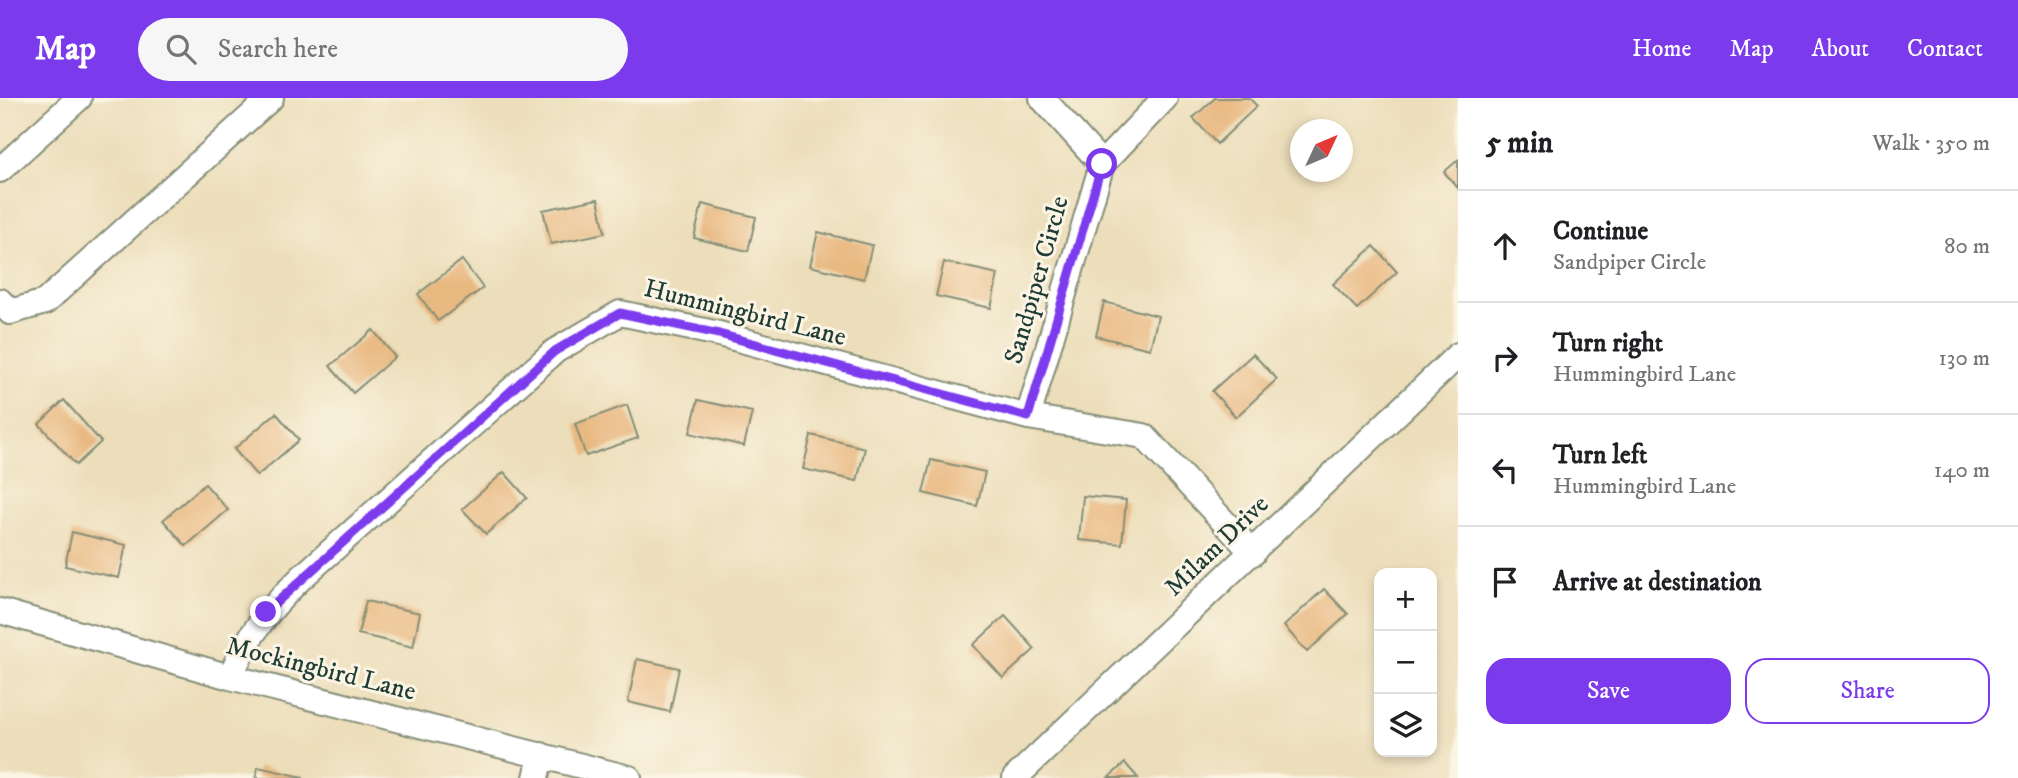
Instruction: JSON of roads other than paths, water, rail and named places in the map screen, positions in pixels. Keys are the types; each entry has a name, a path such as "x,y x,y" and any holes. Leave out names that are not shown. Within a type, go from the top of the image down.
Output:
{"street":[{"path":"0,170 79,98"},
{"path":"0,302 10,312 45,302 271,98"},
{"path":"1042,98 1102,164 1165,98"},
{"name":"Sandpiper Circle","path":"1028,417 1102,164"},
{"name":"Hummingbird Lane","path":"230,677 247,639 266,612 301,578 555,351 620,313 719,334 1028,417 1144,436 1253,553"},
{"name":"Milam Drive","path":"1015,778 1458,355"},
{"name":"Mockingbird Lane","path":"0,611 539,767 614,776"}]}
